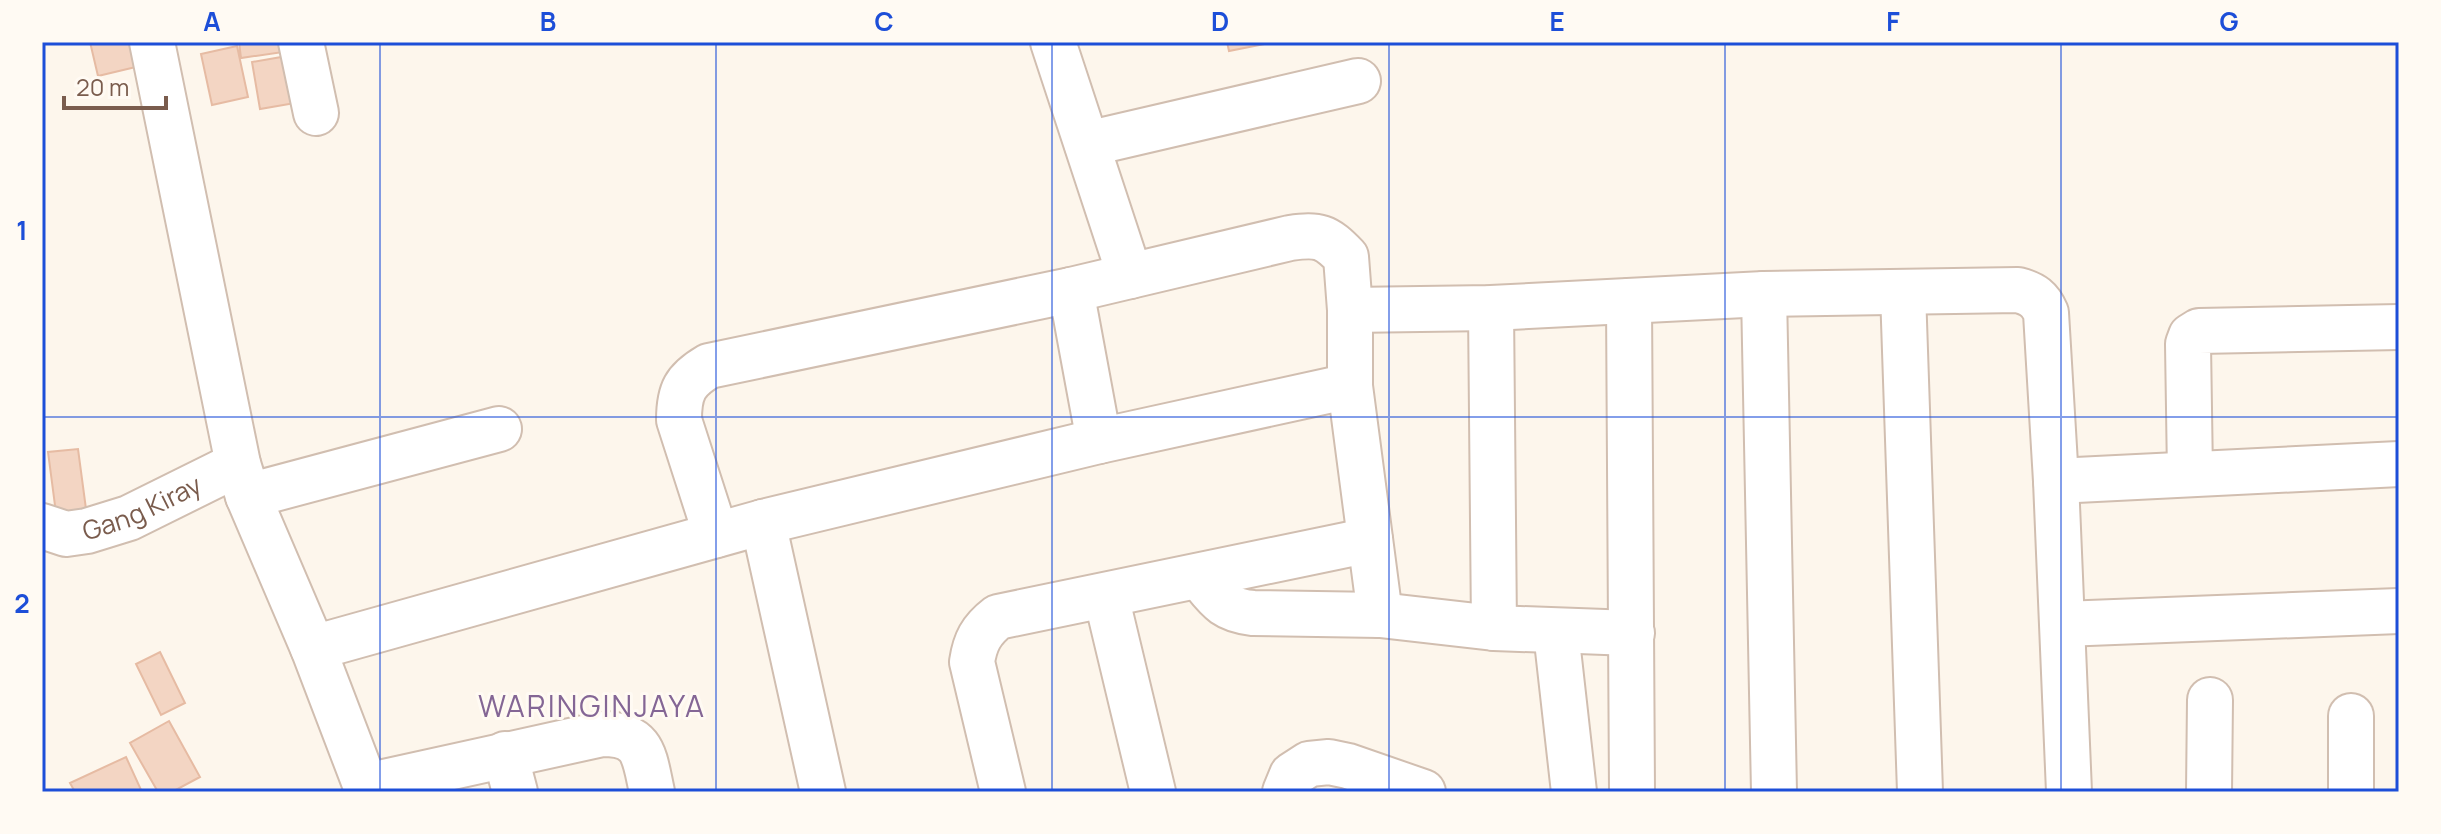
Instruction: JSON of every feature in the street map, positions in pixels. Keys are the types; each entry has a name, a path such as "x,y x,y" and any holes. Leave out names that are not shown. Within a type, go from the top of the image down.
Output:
{"street":[{"path":"152,42 243,480 367,789 510,773 602,734 615,734 628,737 638,746 644,757 652,792"},
{"path":"301,42 316,113"},
{"path":"1053,42 1130,276"},
{"path":"1087,144 1358,81"},
{"path":"716,535 679,420 683,388 693,375 709,366 1071,290 1311,235 1331,242 1346,257 1350,386 1380,615"},
{"path":"1071,290 1099,441"},
{"path":"1350,310 1491,308 1764,294 2018,290 2030,293 2040,301 2046,313 2069,792"},
{"path":"1903,292 1920,792"},
{"path":"1764,294 1774,792"},
{"path":"1629,301 1632,792"},
{"path":"1491,308 1494,628"},
{"path":"2190,474 2188,344 2191,336 2199,331 2399,327"},
{"path":"313,648 763,522 1099,441 1350,386"},
{"name":"Gang Kiray","path":"42,526 66,534 87,531 243,480 499,429"},
{"path":"2056,481 2399,464"},
{"path":"763,522 823,792"},
{"path":"1003,792 972,662 974,644 985,627 998,617 1370,540"},
{"path":"1199,576 1224,605 1235,611 1380,615 1494,628 1632,633"},
{"path":"1106,596 1153,792"},
{"path":"2063,624 2399,611"},
{"path":"1556,632 1574,792"},
{"path":"2209,792 2210,700"},
{"path":"2351,716 2351,792"},
{"path":"1285,792 1292,775 1309,764 1329,762 1423,792"}],"building":[{"path":"90,42 134,42 140,66 98,76"},
{"path":"239,42 296,42 297,50 241,58"},
{"path":"1227,42 1275,42 1229,51"},
{"path":"237,46 248,97 212,105 201,54"},
{"path":"293,55 301,102 260,109 252,62"},
{"path":"78,449 86,509 56,513 48,452"},
{"path":"160,652 185,703 161,715 136,664"},
{"path":"169,721 200,777 172,792 158,792 130,743"},
{"path":"126,757 142,792 75,792 70,783"}],"district":[{"name":"WARINGINJAYA","path":"592,707"}]}
